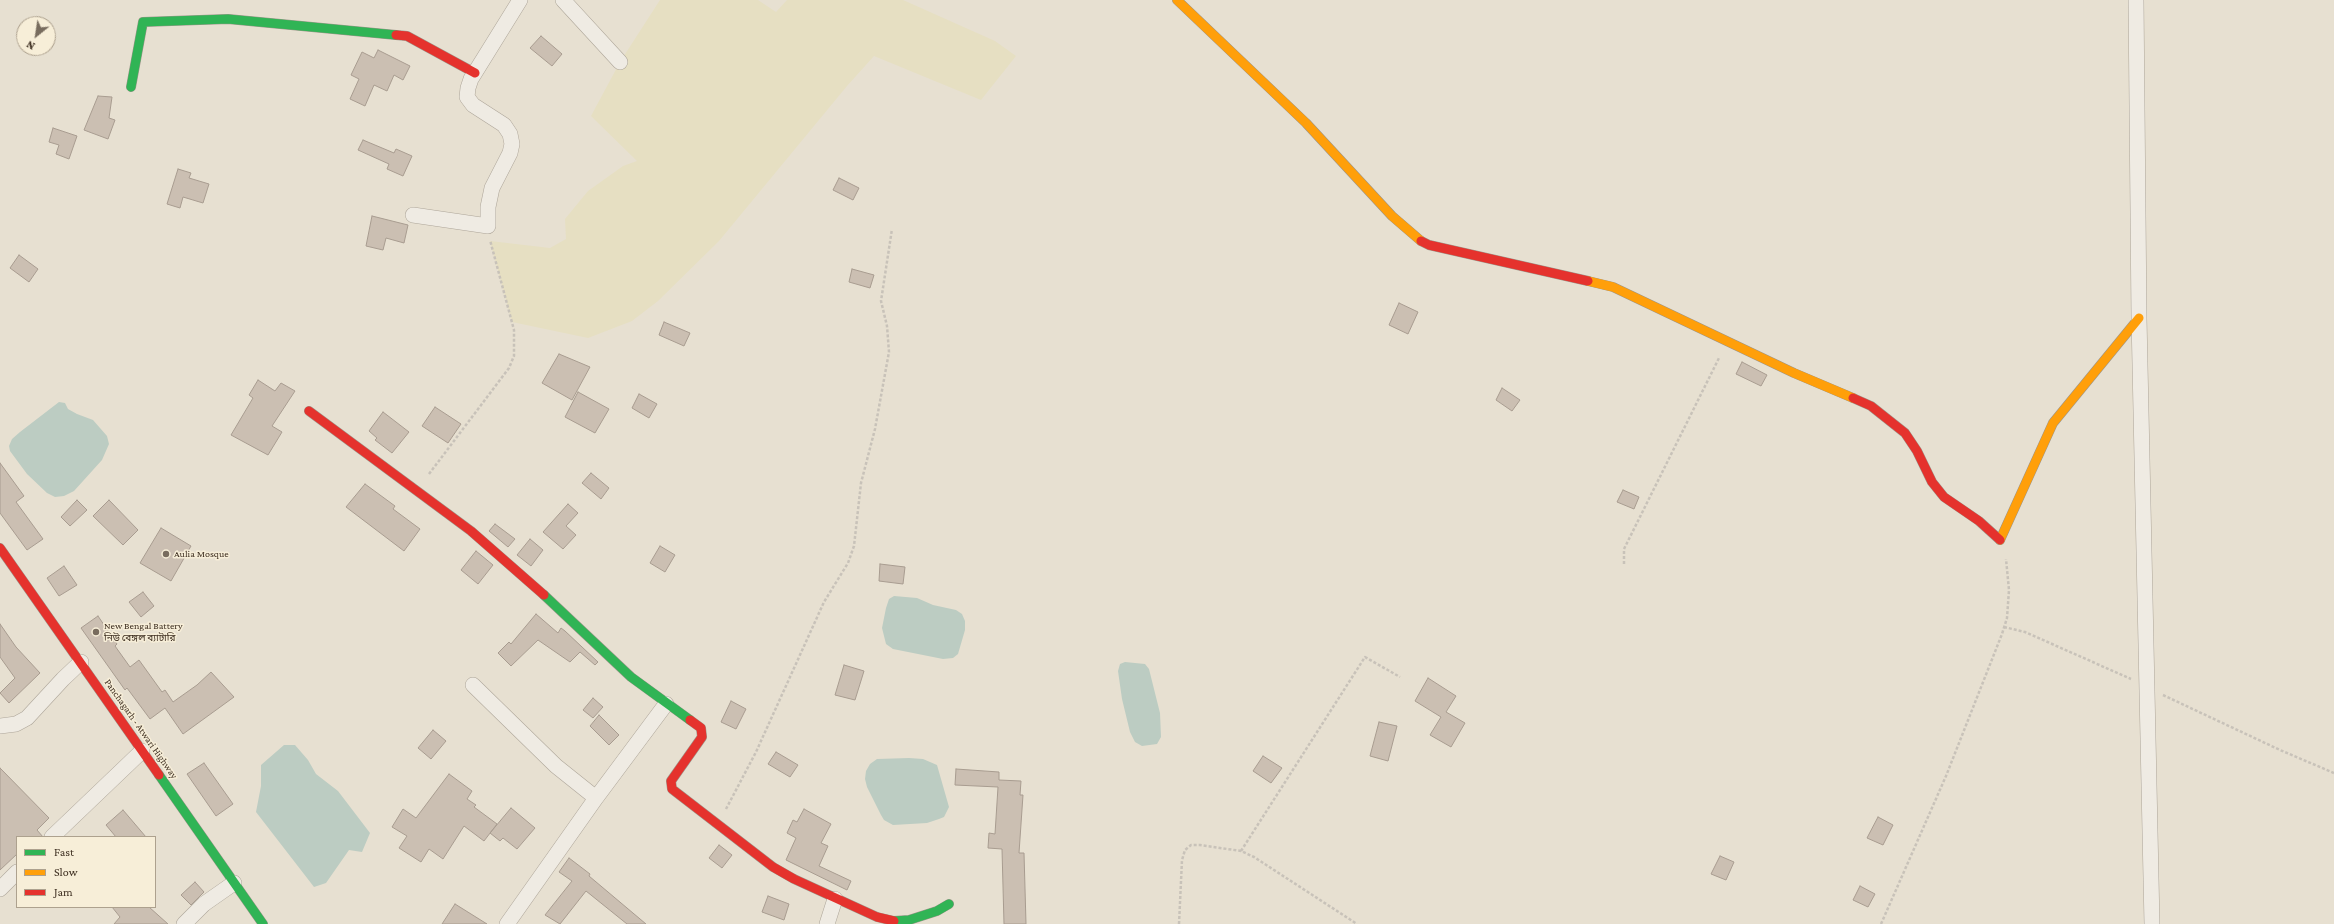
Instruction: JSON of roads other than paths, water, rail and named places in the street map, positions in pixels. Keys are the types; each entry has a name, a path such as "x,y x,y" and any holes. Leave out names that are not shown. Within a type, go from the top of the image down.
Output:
{"street":[{"path":"414,215 488,226 488,207 492,188 510,153 512,144 510,134 504,125 474,104 467,97 468,88 475,73 520,0"},
{"path":"563,0 620,62"},
{"path":"1177,0 1306,123 1397,221 1417,239 1429,245 1613,287 1728,340 1794,373 1871,406 1905,433 1917,451 1932,482 1944,497 1978,521 2001,541 2053,423 2139,318"},
{"path":"2136,0 2139,318 2152,924"},
{"path":"131,87 143,22 220,19 407,36 475,73"},
{"path":"309,411 417,488 533,584 631,677 666,704 701,728 702,737 671,781 672,789 716,824 773,867 835,899 877,917 896,921 909,920 937,911 949,904"},
{"name":"Panchagarh - Atwari Highway","path":"0,548 263,924"},
{"path":"0,726 16,724 27,718 63,678 81,662"},
{"path":"473,684 556,766 596,798"},
{"path":"507,924 596,798 666,704"},
{"path":"53,836 142,751"},
{"path":"0,889 16,873"},
{"path":"184,924 204,904 234,883"},
{"path":"826,924 835,899"}],"place":[{"name":"Aulia Mosque","path":"166,554"},
{"name":"New Bengal Battery নিউ বেঙ্গল ব্যাটারি","path":"96,632"}]}
